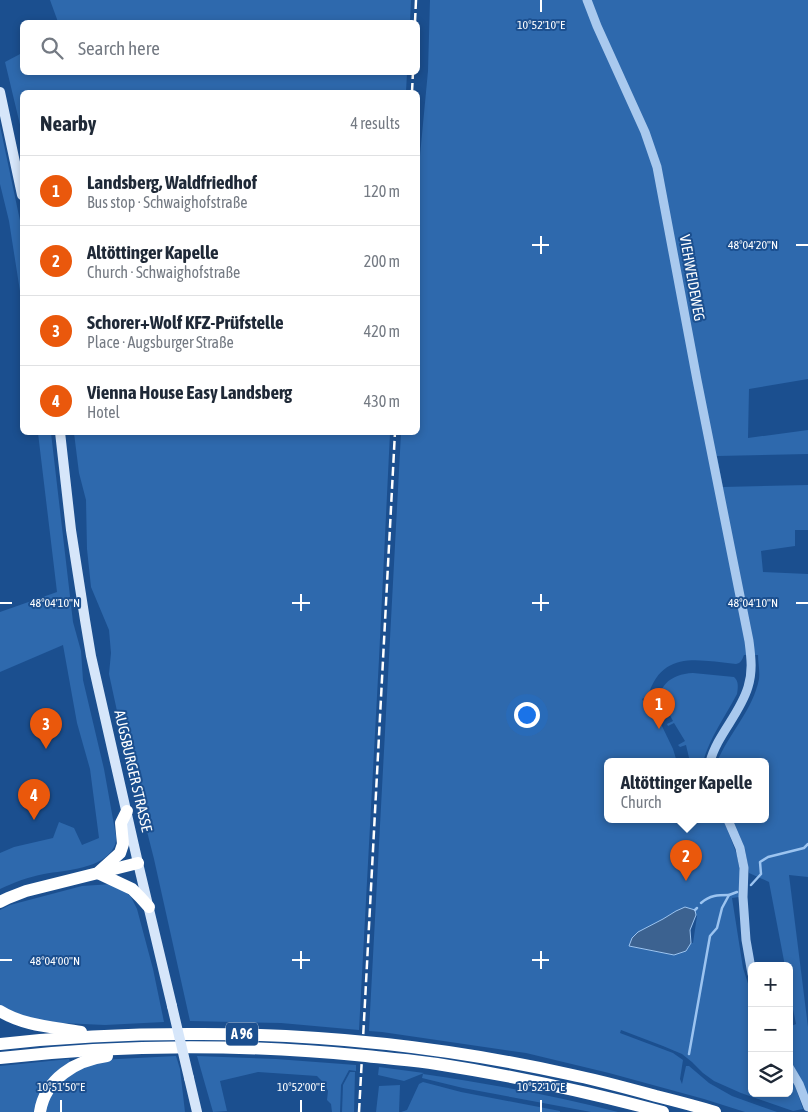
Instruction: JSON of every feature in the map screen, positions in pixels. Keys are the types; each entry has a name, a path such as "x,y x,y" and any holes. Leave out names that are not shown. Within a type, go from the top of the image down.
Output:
{"highway":[{"path":"98,873 120,853 123,844 121,823 127,811"},
{"path":"0,902 26,891 138,863"},
{"path":"98,873 132,889 149,907"},
{"path":"0,1011 32,1024 103,1035"},
{"name":"A 96","path":"0,1044 103,1035 203,1034 276,1035 381,1042 521,1063 602,1081 715,1112"},
{"name":"A 96","path":"0,1058 154,1048 221,1047 326,1052 436,1064 517,1078 580,1091 663,1112"},
{"path":"40,1112 44,1095 53,1083 64,1072 79,1063 100,1057 154,1048"}],"main road":[{"path":"0,92 20,186"},
{"name":"AUGSBURGER STRASSE","path":"60,435 72,530 91,656 197,1112"}],"street":[{"name":"VIEHWEIDEWEG","path":"587,0 596,26 645,132 657,167 696,380 749,641 751,673 748,688 711,758"},
{"path":"729,823 740,848 744,868 743,897 746,940 750,962"},
{"path":"793,1074 808,1107"}],"shaded area":[{"path":"50,0 411,0 410,20 57,20"},
{"path":"430,0 808,0 808,379 749,389 748,438 808,430 808,454 717,456 723,487 808,485 808,530 795,530 795,546 761,551 763,572 808,574 808,877 789,875 808,1027 808,1096 793,1066 793,1025 796,1024 793,1009 793,962 784,962 769,882 749,873 745,849 734,823 769,823 769,758 719,758 752,701 759,679 758,655 744,655 741,661 736,664 695,660 683,661 662,671 654,681 648,696 642,699 643,701 649,699 676,758 604,758 604,823 725,823 737,855 740,872 739,897 732,898 743,968 748,984 748,1095 714,1081 682,1054 621,1030 620,1033 673,1053 683,1060 680,1079 682,1084 686,1066 689,1066 709,1083 732,1096 777,1112 745,1112 609,1073 526,1053 369,1031 401,435 420,435 420,155 428,71","holes":["685,908 694,910 697,916 693,943 691,943 686,951 630,946 656,924 677,911"]},
{"path":"20,54 20,75 407,75 406,90 20,90 20,125 5,62"},
{"path":"0,126 20,221 20,291 9,221 0,184"},
{"path":"38,435 51,435 73,622 81,651 83,680 104,769 116,840 115,846 109,854 93,864 73,870 32,877 0,889 0,853 14,847 53,838 59,822 74,828 82,845 99,838 90,769 77,723 63,645 0,672 0,612 57,592"},
{"path":"74,435 390,435 359,1030 281,1023 190,1021 154,859 109,674 111,653 109,630 91,587 87,549 86,500 79,473"},
{"path":"685,674 734,677 737,680 737,694 704,758 689,758 686,745 680,747 678,745 685,741 674,723 668,726 667,724 673,721 666,708 660,711 660,695 666,683 677,676"},
{"path":"112,884 124,890 131,897 137,909 153,969 164,1022 105,1025 61,1023 34,1020 0,1006 0,910 10,905 82,886"},
{"path":"685,907 695,910 696,915 690,930 691,943 686,951 674,955 629,946 632,938 638,932"},
{"path":"176,1056 180,1069 185,1112 44,1112 49,1096 66,1074 99,1060"},
{"path":"197,1056 356,1065 356,1071 349,1070 341,1085 340,1112 332,1112 331,1104 327,1100 328,1091 324,1083 317,1076 258,1072 220,1081 227,1111 213,1112"},
{"path":"69,1059 70,1062 35,1112 0,1112 0,1066"},
{"path":"379,1067 424,1073 404,1081 378,1075"},
{"path":"350,1072 355,1072 354,1112 342,1112 343,1085"},
{"path":"423,1074 521,1090 618,1112 591,1112 463,1088 422,1078"},
{"path":"423,1082 461,1092 560,1112 401,1112 407,1110 419,1084"},
{"path":"793,1083 803,1109 793,1111 753,1097 793,1097"},
{"path":"400,1085 399,1112 376,1112 379,1086"}],"waterway":[{"path":"751,885 761,874 760,862 768,857 804,848 808,844"},
{"path":"689,1054 710,936 717,928 722,908 729,895 737,892"},
{"path":"701,903 714,896 729,895"}],"railway":[{"path":"415,20 416,0"},
{"path":"412,90 413,75"},
{"path":"359,1112 395,435"}],"place":[{"name":"Landsberg, Waldfriedhof","path":"659,729"},
{"name":"Schorer+Wolf KFZ-Prüfstelle","path":"46,749"},
{"name":"Vienna House Easy Landsberg","path":"34,820"},
{"name":"Altöttinger Kapelle","path":"686,881"}]}
